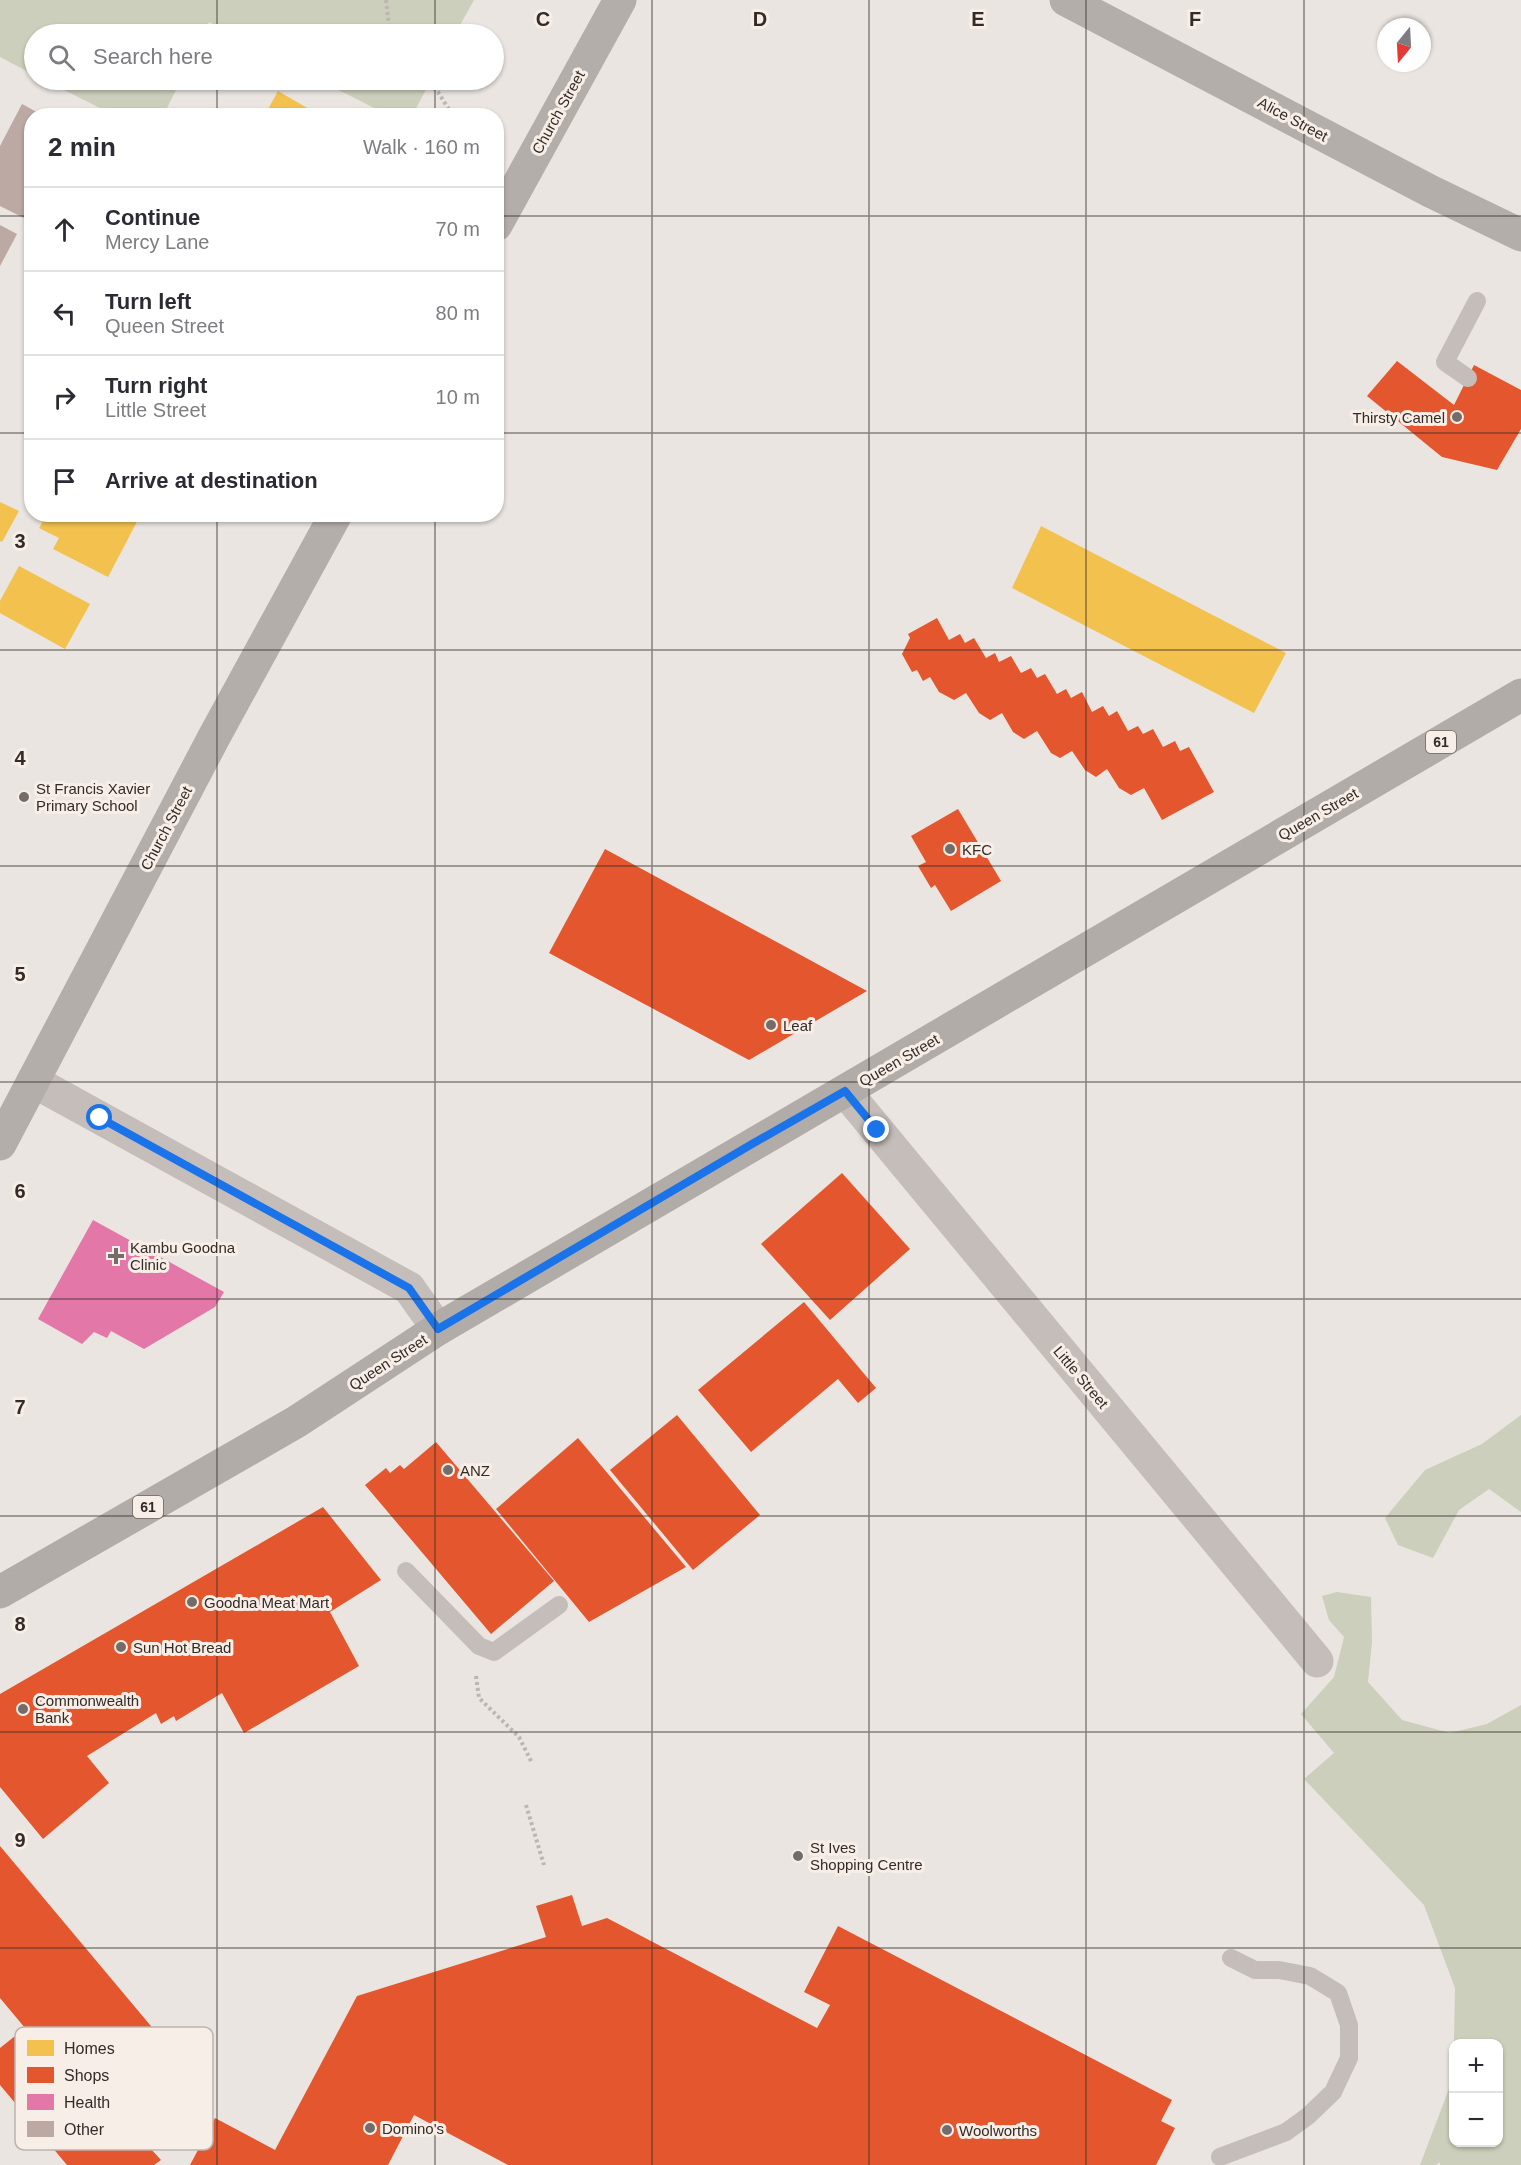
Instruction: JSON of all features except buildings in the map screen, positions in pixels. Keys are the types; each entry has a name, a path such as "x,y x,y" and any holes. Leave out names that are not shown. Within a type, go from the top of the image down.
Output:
{"main road":[{"name":"Queen Street","path":"0,1592 296,1422 438,1329 1521,695"}],"street":[{"name":"Church Street","path":"504,210 620,0"},
{"name":"Alice Street","path":"1066,0 1430,191 1518,226"},
{"name":"Church Street","path":"0,1144 214,737 332,522"},
{"path":"33,1081 409,1288 438,1329"},
{"name":"Little Street","path":"845,1091 1317,1661"}],"lane":[{"path":"1468,378 1445,362 1477,301"},
{"path":"406,1571 479,1646 494,1652 559,1605"},
{"path":"1220,2157 1286,2132 1308,2116 1333,2092 1349,2058 1349,2025 1338,1993 1310,1976 1279,1970 1255,1970 1231,1958"}],"path":[{"path":"386,0 389,24"},
{"path":"436,90 448,108"},
{"path":"476,1670 479,1698 519,1737 532,1763"},
{"path":"526,1805 544,1865"}],"green space":[{"path":"0,0 474,0 461,24 213,24 209,22 208,24 24,24 24,70 0,57"},
{"path":"64,90 176,90 167,108 100,108"},
{"path":"339,90 426,90 416,108 374,108"},
{"path":"1521,1415 1521,1512 1489,1489 1459,1510 1433,1558 1398,1545 1385,1518 1425,1470 1482,1444"},
{"path":"1337,1592 1371,1597 1372,1642 1368,1682 1402,1720 1450,1733 1487,1724 1521,1705 1521,2165 1440,2165 1440,2162 1436,2165 1420,2165 1449,2089 1449,2147 1503,2147 1503,2039 1454,2039 1455,1988 1424,1905 1304,1779 1334,1753 1301,1714 1334,1677 1344,1637 1329,1620 1322,1596"}],"place":[{"name":"Thirsty Camel","path":"1457,417"},
{"name":"St Francis Xavier Primary School","path":"24,797"},
{"name":"KFC","path":"950,849"},
{"name":"Leaf","path":"771,1025"},
{"name":"Kambu Goodna Clinic","path":"116,1256"},
{"name":"ANZ","path":"448,1470"},
{"name":"Goodna Meat Mart","path":"192,1602"},
{"name":"Sun Hot Bread","path":"121,1647"},
{"name":"Commonwealth Bank","path":"23,1709"},
{"name":"St Ives Shopping Centre","path":"798,1856"},
{"name":"Domino's","path":"370,2128"},
{"name":"Woolworths","path":"947,2130"}],"route":[{"path":"100,1118 409,1288 438,1329 845,1091 877,1130"}]}
